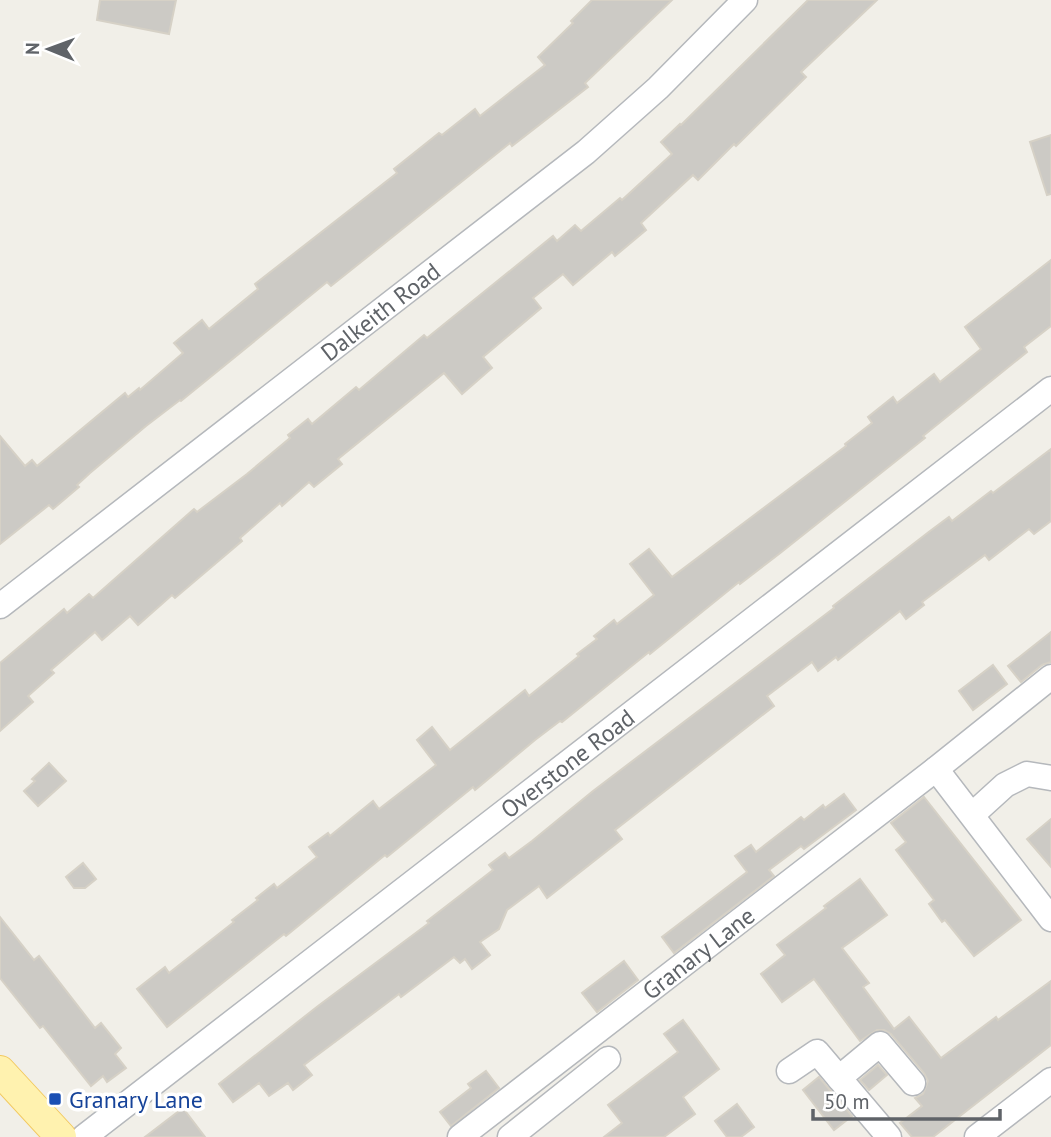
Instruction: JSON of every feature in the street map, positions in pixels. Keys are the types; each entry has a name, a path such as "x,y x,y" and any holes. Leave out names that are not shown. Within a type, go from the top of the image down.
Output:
{"main road":[{"path":"0,1070 61,1137"}],"street":[{"name":"Dalkeith Road","path":"0,606 586,152 658,88 745,0"},
{"name":"Overstone Road","path":"84,1137 1051,389"},
{"name":"Granary Lane","path":"460,1137 1051,677"},
{"path":"936,769 1051,919"},
{"path":"972,815 1005,785 1027,774 1051,778"},
{"path":"839,1078 880,1044 913,1083"},
{"path":"789,1071 817,1052 889,1137"},
{"path":"510,1137 608,1059"},
{"path":"977,1137 1051,1080"}],"building":[{"path":"100,0 176,0 169,34 97,20"},
{"path":"592,0 672,0 585,83 588,87 512,146 510,143 331,286 327,282 181,401 146,426 90,473 77,485 79,487 53,509 49,505 0,544 0,436 25,466 32,460 37,466 125,393 128,397 139,388 140,390 183,353 174,343 202,320 209,329 258,289 255,284 397,173 394,169 439,133 442,135 475,109 480,116 545,65 538,57"},
{"path":"808,0 877,0 801,72 806,77 736,146 734,144 698,180 693,175 641,223 646,230 615,256 612,252 573,285 563,274 533,298 541,308 483,357 492,368 462,394 444,373 338,459 342,464 314,487 309,482 282,506 280,503 240,538 242,541 175,598 172,595 138,625 130,616 102,640 95,632 51,670 54,673 28,696 33,702 0,731 0,663 64,609 67,613 89,594 93,598 194,509 197,512 247,474 308,419 312,424 356,387 359,390 424,335 427,338 553,236 557,241 575,225 581,231 620,198 622,200 672,154 661,142"},
{"path":"1051,135 1051,194 1047,195 1030,142"},
{"path":"1051,260 1051,326 1024,347 1027,352 923,436 925,438 779,554 535,740 475,790 473,787 387,857 385,855 286,936 284,934 167,1027 137,989 165,967 169,973 234,922 232,920 258,900 256,898 274,884 277,888 317,857 309,847 328,833 330,836 373,801 379,809 436,765 417,740 432,727 450,750 525,690 529,696 579,656 577,654 597,639 594,636 614,620 617,624 654,595 630,564 649,549 672,577 846,446 845,444 872,423 868,417 893,397 897,403 934,374 940,382 981,349 965,327"},
{"path":"1051,449 1051,521 1034,534 1029,529 989,560 985,555 922,602 924,605 906,619 900,611 838,660 836,657 818,671 812,662 767,696 774,706 615,830 622,839 547,898 539,886 507,910 499,929 480,942 490,955 472,969 465,959 460,963 454,957 401,997 399,994 304,1065 312,1075 293,1090 288,1083 269,1096 259,1083 233,1102 219,1084 429,923 427,921 493,870 489,865 505,853 509,858 532,841 930,531 949,517 952,521"},
{"path":"1051,632 1051,662 1042,665 1021,682 1008,666"},
{"path":"993,665 1007,684 973,710 959,691"},
{"path":"49,763 66,781 38,806 24,791"},
{"path":"844,794 856,810 804,849 801,846 769,870 774,876 674,953 662,937 747,872 735,856 751,845 756,852 801,817 804,820 823,805 825,808"},
{"path":"924,797 1021,920 974,956 945,920 942,922 929,904 934,900 896,850 906,842 891,823"},
{"path":"1051,819 1051,867 1027,839"},
{"path":"83,863 96,879 85,888 74,888 66,877"},
{"path":"860,879 887,915 842,948 869,983 863,987 894,1029 909,1017 941,1058 1051,981 1051,1045 933,1137 912,1137 900,1123 922,1106 915,1098 923,1094 928,1081 891,1034 877,1030 860,1041 814,979 782,1002 761,974 785,955 777,945"},
{"path":"0,917 34,960 39,956 95,1028 101,1023 121,1048 115,1054 126,1068 107,1082 103,1076 91,1086 43,1026 40,1028 0,978"},
{"path":"624,961 638,980 597,1012 582,993"},
{"path":"683,1020 719,1069 683,1097 695,1114 664,1137 604,1137 622,1123 608,1105 678,1052 664,1034"},
{"path":"878,1065 887,1075 869,1090 860,1080"},
{"path":"486,1071 499,1088 451,1126 440,1112 471,1088 468,1084"},
{"path":"819,1077 852,1116 834,1130 803,1090"},
{"path":"737,1104 754,1127 741,1137 727,1137 715,1121"},
{"path":"183,1108 205,1137 145,1137"}],"place":[{"name":"Granary Lane","path":"55,1099"}]}
